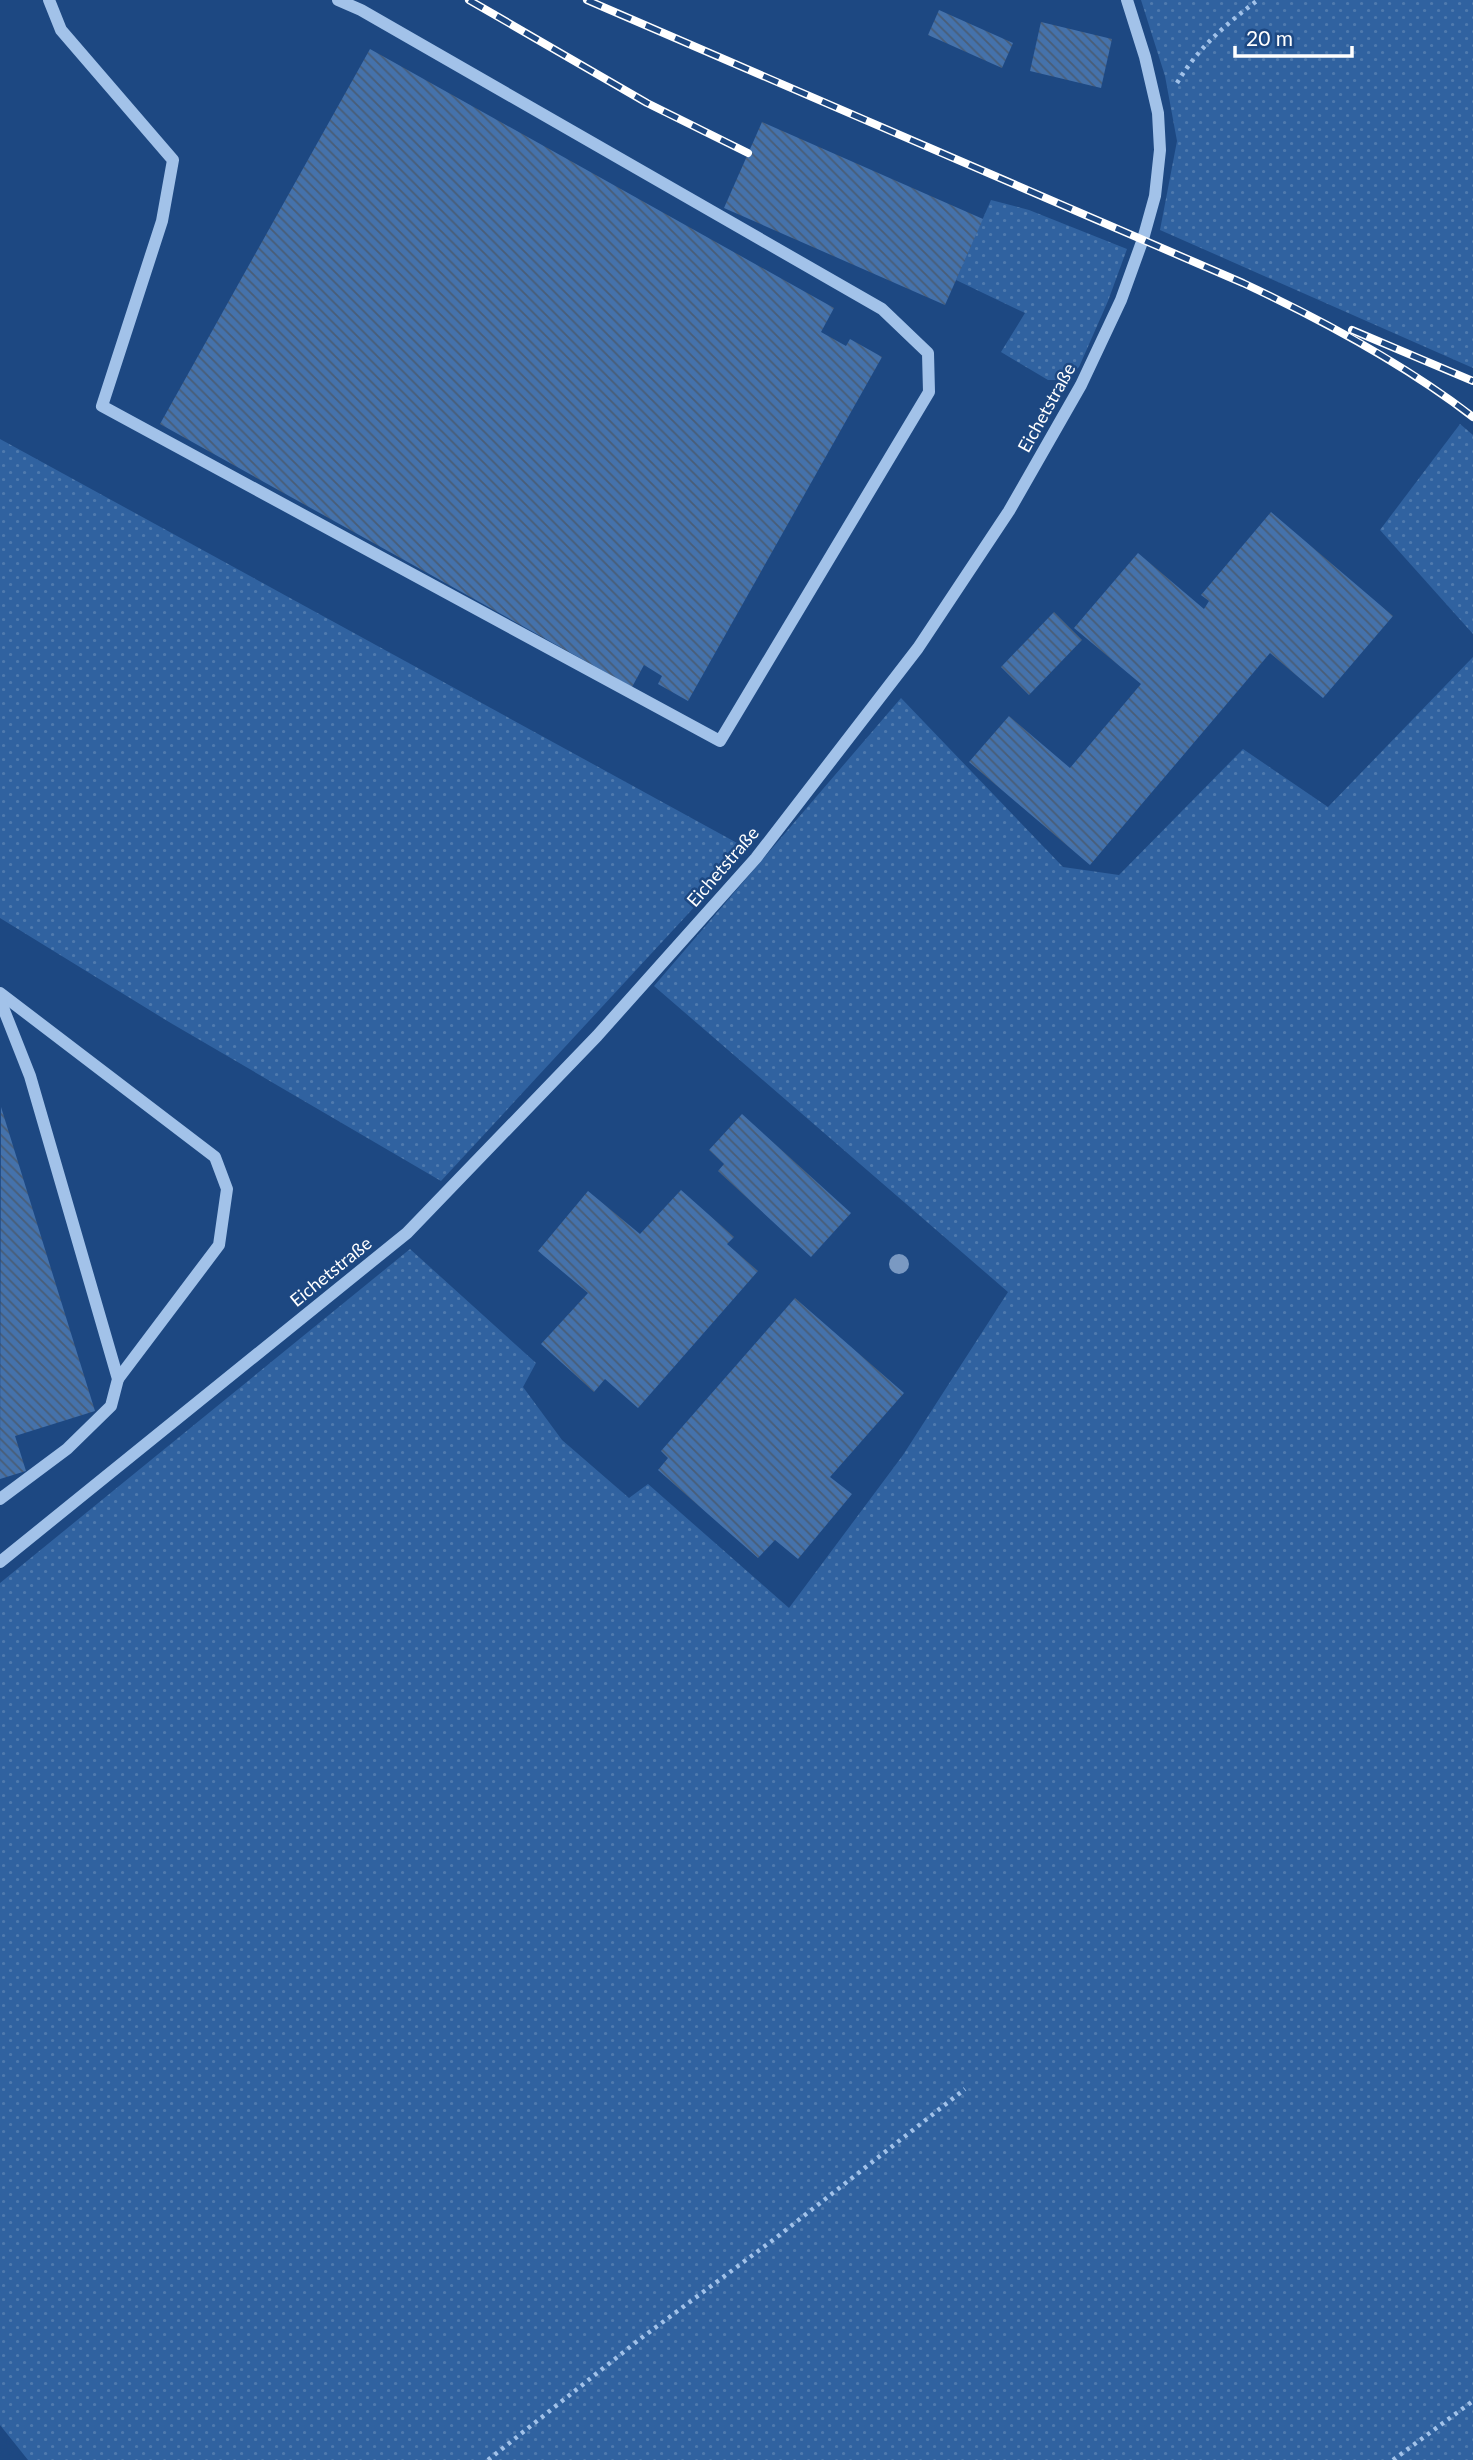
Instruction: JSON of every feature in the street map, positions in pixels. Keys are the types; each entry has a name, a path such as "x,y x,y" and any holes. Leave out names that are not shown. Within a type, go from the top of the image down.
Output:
{"street":[{"path":"49,0 61,30 173,160 162,221 102,406 720,741 929,392 928,353 882,309 373,17 338,0"},
{"name":"Eichetstraße","path":"0,1562 407,1233 597,1036 756,858 918,648 1009,511 1081,385 1121,300 1143,239 1155,196 1160,150 1158,113 1145,57 1127,0"},
{"path":"0,993 215,1157 228,1189 219,1245 118,1379 111,1406 67,1449 0,1499"},
{"path":"0,999 30,1076 118,1379"}],"path":[{"path":"1158,113 1185,70 1222,27 1258,0"},
{"path":"488,2460 640,2339 777,2237 965,2089"},
{"path":"1393,2460 1473,2401"}],"shaded area":[{"path":"1141,0 1473,0 1473,368 1160,230 1177,141 1165,76"},
{"path":"991,200 1029,210 1127,249 1079,367 1065,380 1048,380 1001,352 1025,313 956,280"},
{"path":"1460,424 1473,435 1473,634 1380,530"},
{"path":"0,439 748,849 441,1181 169,1022 0,918"},
{"path":"1473,657 1473,2460 28,2460 0,2425 0,1583 410,1249 536,1363 523,1387 562,1440 629,1498 648,1484 789,1608 903,1455 1008,1292 654,986 901,698 1063,867 1119,875 1243,749 1328,807"}],"building":[{"path":"939,10 1013,43 1002,68 928,35"},
{"path":"1041,22 1112,39 1101,88 1030,71"},
{"path":"370,49 834,308 821,332 846,346 850,339 882,357 688,701 658,684 662,676 644,665 632,687 160,424"},
{"path":"762,122 983,219 945,305 724,208"},
{"path":"1271,512 1393,616 1323,698 1270,653 1090,865 969,762 1009,716 1070,768 1141,684 1074,628 1138,553 1204,609 1209,601 1201,595"},
{"path":"1054,612 1082,640 1029,695 1001,667"},
{"path":"1,1107 95,1411 15,1436 26,1471 0,1479"},
{"path":"742,1114 851,1213 811,1257 718,1171 724,1164 709,1150"},
{"path":"681,1190 734,1237 727,1244 758,1271 638,1408 605,1379 594,1392 541,1344 588,1293 538,1251 588,1191 640,1234"},
{"path":"795,1298 904,1393 830,1477 852,1494 798,1559 775,1540 758,1558 658,1470 668,1458 661,1451"}],"railway":[{"path":"469,0 647,103 748,153"},
{"path":"587,0 1243,283 1361,344 1419,378 1473,417"},
{"path":"1352,330 1473,381"}]}
